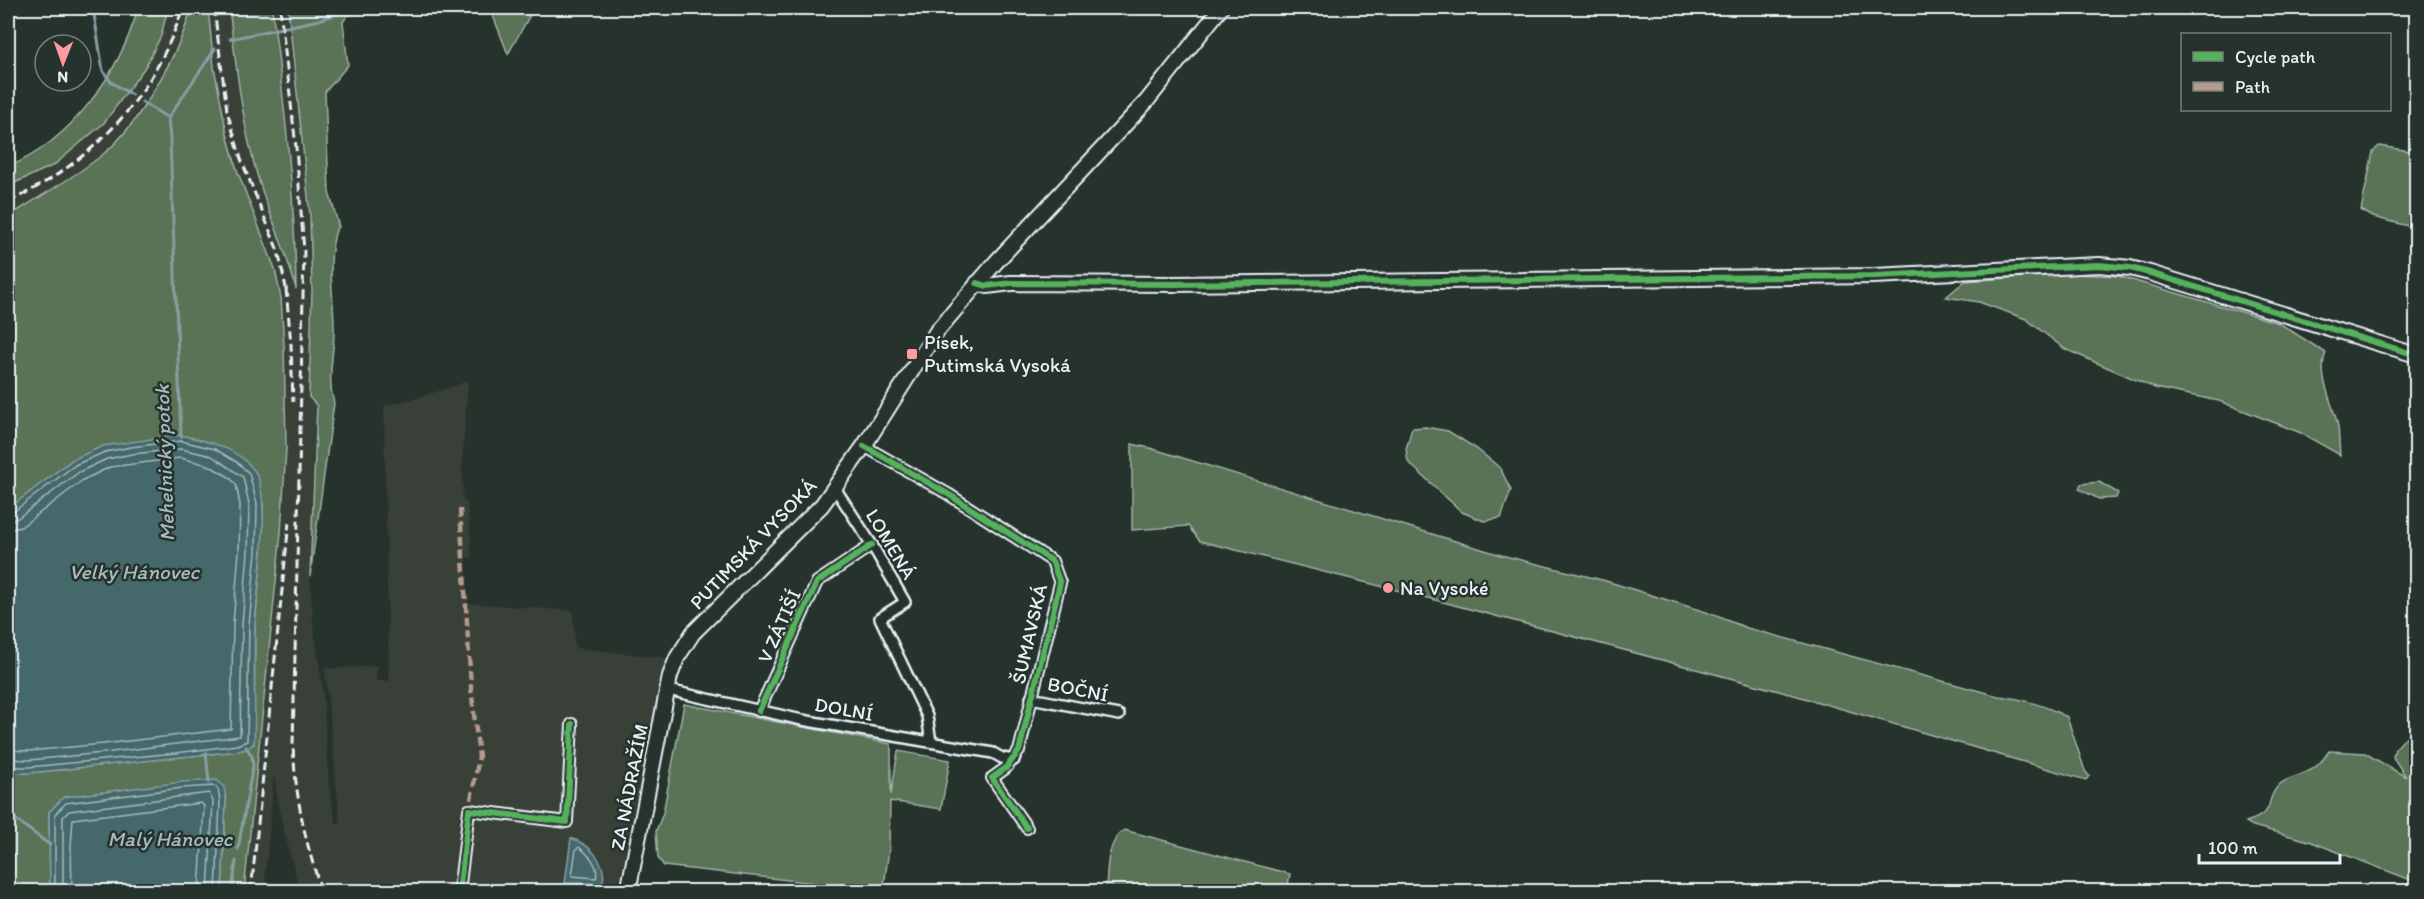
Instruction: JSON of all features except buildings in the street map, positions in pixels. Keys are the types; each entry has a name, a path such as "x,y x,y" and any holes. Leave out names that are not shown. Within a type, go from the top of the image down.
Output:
{"street":[{"name":"PUTIMSKÁ VYSOKÁ","path":"668,690 677,658 693,633 822,505 864,446 918,359 977,283 1146,102 1221,8"},
{"path":"996,262 1011,283"},
{"path":"977,283 987,286 1011,283 1173,284 1874,276 2099,265 2130,268 2150,273 2416,355"},
{"name":"ŠUMAVSKÁ","path":"864,446 948,494 1052,561 1060,583 1019,751 1014,760"},
{"name":"LOMENÁ","path":"835,488 905,602 880,618 927,716 931,742"},
{"name":"V ZÁTIŠÍ","path":"759,711 817,582 872,545"},
{"name":"DOLNÍ","path":"668,690 759,711 993,753 1002,758 1014,760"},
{"name":"ZA NÁDRAŽÍM","path":"628,891 668,690"},
{"name":"BOČNÍ","path":"1031,698 1119,715"},
{"path":"459,891 469,810 567,822 572,724"},
{"path":"1014,760 992,778 1027,828"}],"shaded area":[{"path":"168,8 191,8 169,66 124,131 102,156 8,217 8,186 54,165 104,123 145,67 161,36"},
{"path":"208,8 229,8 243,119 256,173 296,285 289,148 272,8 288,8 304,146 312,251 309,397 317,406 310,576 313,622 323,692 329,788 336,825 340,822 325,669 377,666 376,681 389,681 384,406 424,396 468,381 462,464 463,502 467,501 472,557 466,557 468,603 573,611 575,648 666,658 644,754 619,885 690,891 300,891 281,820 274,775 264,891 244,891 281,533 286,448 284,345 275,269 237,170 227,134 214,67"}],"green space":[{"path":"138,8 168,8 161,36 145,67 104,123 54,165 8,186 8,167 31,155 52,140 90,102 119,57"},
{"path":"191,8 208,8 214,67 227,134 237,170 275,269 281,298 284,345 286,448 281,533 244,891 222,891 226,799 210,780 64,797 49,812 50,891 8,891 8,773 29,773 238,751 254,744 255,625 262,552 263,503 72,460 8,509 8,217 78,172 115,144 142,109 167,67 186,26"},
{"path":"229,8 272,8 291,183 296,289 260,186 246,131"},
{"path":"288,8 368,8 347,16 343,22 348,65 325,92 329,192 339,227 337,227 333,240 331,267 334,334 331,377 334,403 310,576 317,406 309,397 312,289 310,215"},
{"path":"490,8 534,8 508,54"},
{"path":"2379,146 2416,152 2416,228 2373,217 2361,210 2373,152"},
{"path":"2072,274 2118,276 2279,323 2326,353 2323,362 2324,380 2338,427 2340,455 2301,433 2219,401 2155,388 2134,379 2065,349 2026,319 1979,302 1946,297 1965,281"},
{"path":"1425,427 1448,431 1477,449 1500,468 1511,490 1501,518 1484,521 1462,512 1408,462 1406,449 1412,428"},
{"path":"1132,444 1501,555 1606,581 1706,612 1747,628 2042,706 2067,717 2085,771 2089,776 2086,780 1794,695 1424,597 1200,541 1188,526 1132,530"},
{"path":"2099,482 2118,493 2116,498 2099,499 2079,489 2081,484"},
{"path":"684,704 891,744 891,795 898,751 950,760 941,809 890,801 889,849 884,886 832,885 664,866 658,858 656,831 663,813"},
{"path":"2413,729 2416,730 2416,882 2309,841 2253,826 2246,822 2267,810 2271,796 2279,785 2312,769 2329,751 2365,753 2406,777 2393,757 2395,749"},
{"path":"1124,830 1290,874 1287,891 1106,891 1107,867 1111,850 1118,835"}],"water":[{"name":"Velký Hánovec","path":"181,435 230,450 247,462 260,482 263,521 255,624 254,743 247,749 238,751 29,773 8,773 8,509 72,460 103,446"},
{"name":"Malý Hánovec","path":"217,780 224,787 226,799 222,891 50,891 49,812 64,797 182,782"},
{"path":"571,838 585,845 596,855 604,876 603,884 565,883"}],"waterway":[{"name":"Mehelnický potok","path":"8,9 13,8"},
{"name":"Mehelnický potok","path":"93,8 103,71 111,82 132,95"},
{"path":"230,39 319,20 354,8"},
{"path":"168,118 215,49"},
{"name":"Mehelnický potok","path":"142,102 168,118 181,437"},
{"path":"238,849 253,765 252,756 246,747"},
{"name":"Mehelnický potok","path":"206,753 209,782"},
{"path":"8,814 50,845"},
{"path":"232,892 236,861"}],"railway":[{"path":"8,202 68,167 116,124 137,99 155,71 183,8"},
{"path":"214,8 227,111 241,159 278,251 288,297"},
{"path":"280,8 296,147 304,251 293,744 302,819 322,892"},
{"path":"286,289 293,402"},
{"path":"251,892 289,522"}],"marked path":[{"path":"460,509 471,687 479,757 469,810"}],"cycle path":[{"path":"977,283 987,286 1011,283 1173,284 1874,276 2099,265 2130,268 2150,273 2416,355"},
{"path":"864,446 948,494 1052,561 1060,583 1019,751 1006,768 992,778 1027,828"},
{"path":"759,711 817,582 872,545"},
{"path":"459,892 469,810 567,822 572,724"}],"place":[{"name":"Písek, Putimská Vysoká","path":"912,354"},
{"name":"Na Vysoké","path":"1388,588"}]}
